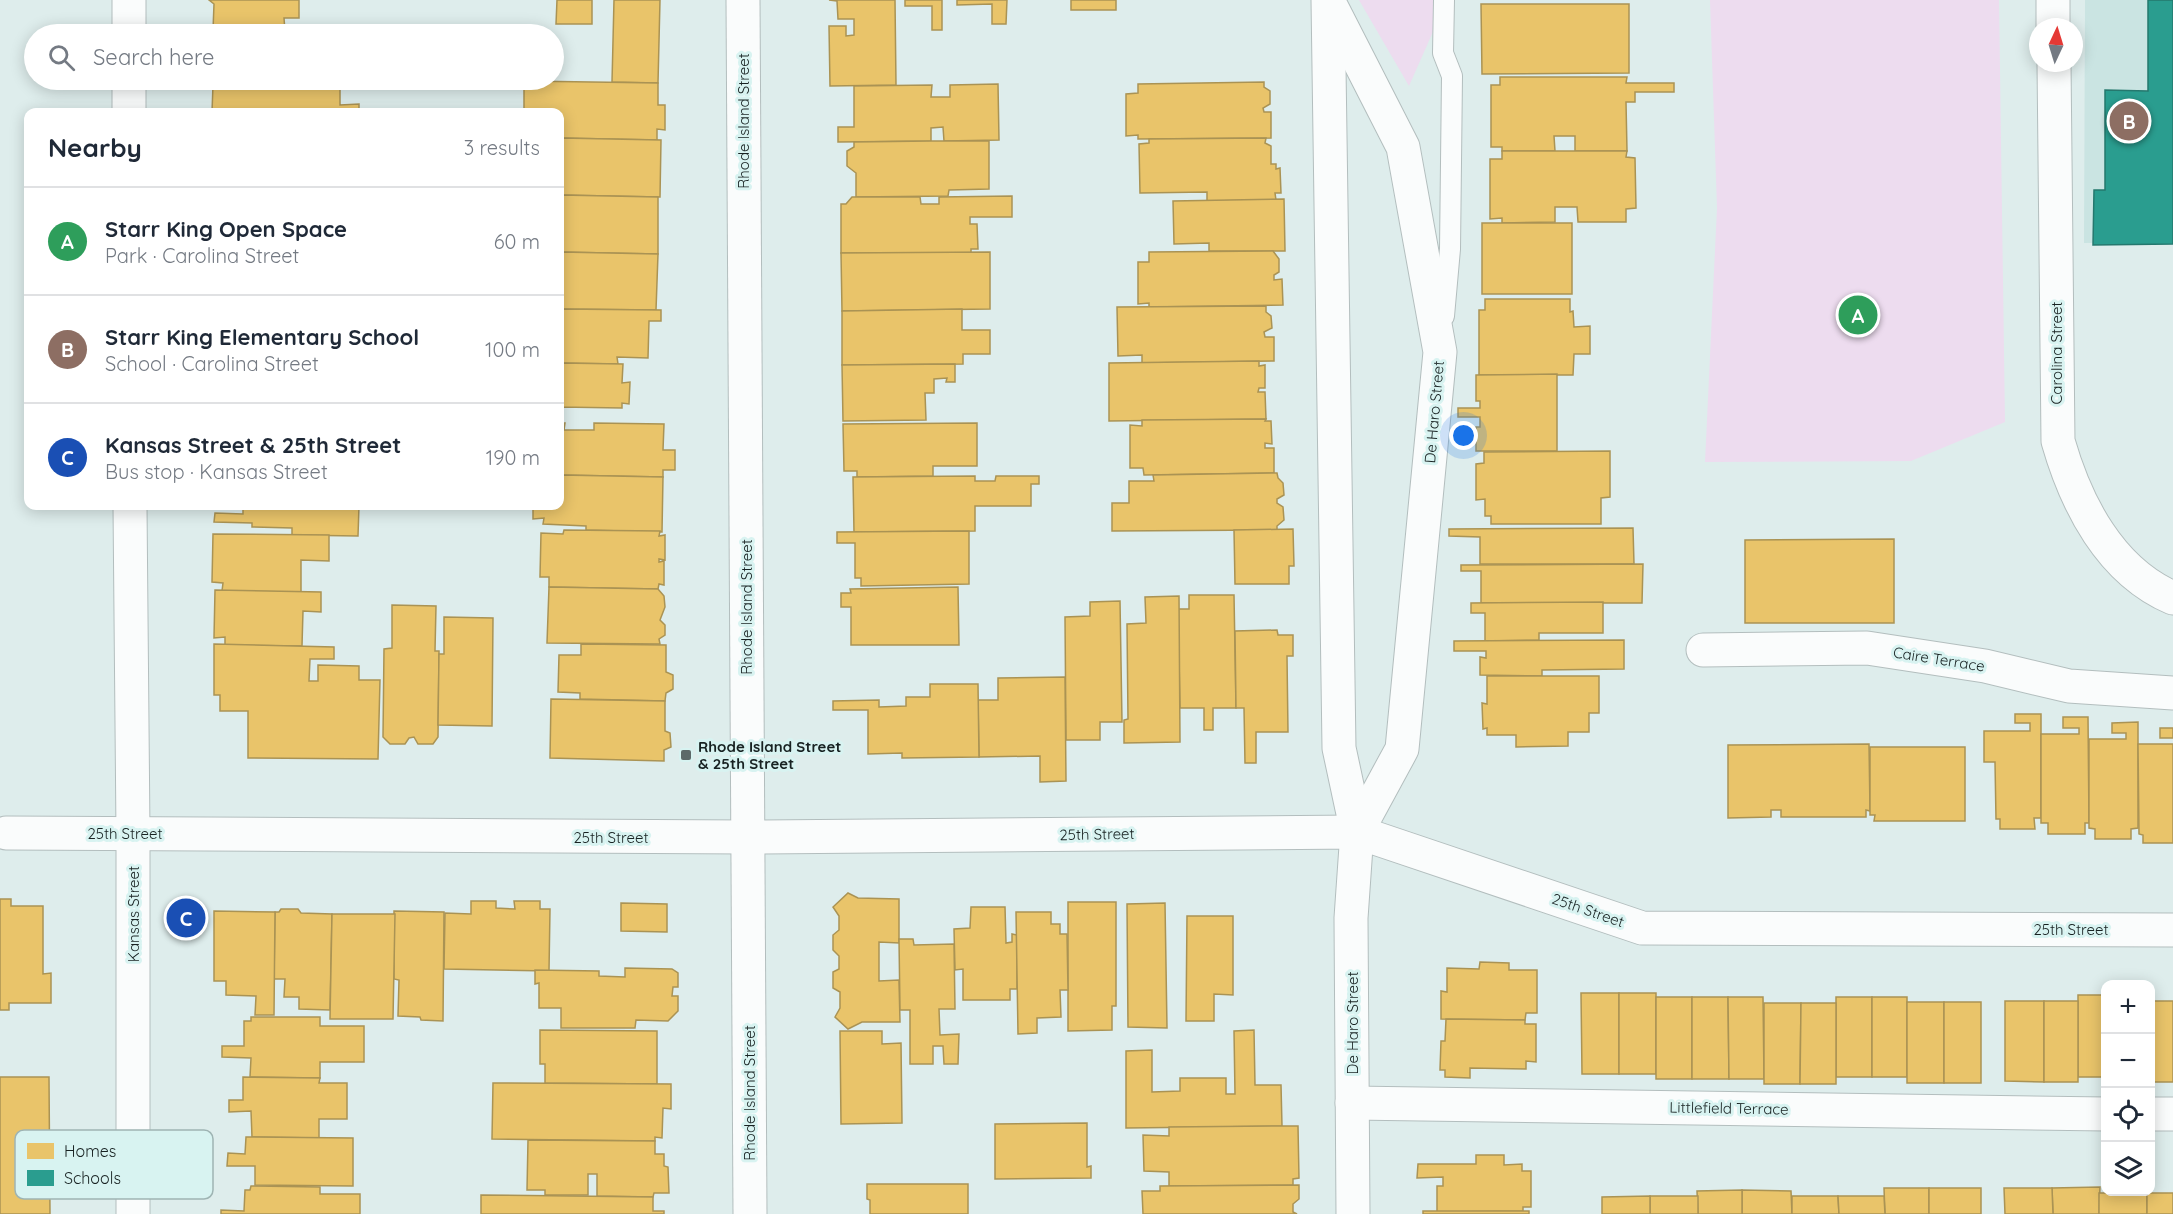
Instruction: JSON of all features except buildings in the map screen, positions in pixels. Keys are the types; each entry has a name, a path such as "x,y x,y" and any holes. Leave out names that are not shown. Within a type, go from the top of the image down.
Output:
{"street":[{"path":"129,0 129,24"},
{"name":"Rhode Island Street","path":"743,0 750,1214"},
{"path":"2053,0 2054,18"},
{"name":"De Haro Street","path":"1328,1 1403,147 1440,352 1402,749 1357,832"},
{"name":"De Haro Street","path":"1328,1 1339,748 1357,832 1351,918 1353,1214"},
{"name":"Carolina Street","path":"2054,72 2058,441 2071,482 2096,530 2114,554 2137,576 2173,598"},
{"path":"129,90 129,108"},
{"name":"Kansas Street","path":"130,510 133,1130"},
{"name":"Caire Terrace","path":"1703,650 1867,648 1985,666 2069,686 2173,693"},
{"name":"25th Street","path":"6,833 748,837 1357,832 1642,928 2173,930"},
{"name":"Littlefield Terrace","path":"1352,1103 2101,1114"},
{"path":"2155,1114 2173,1114"}],"lane":[{"path":"1440,352 1450,249 1452,76 1443,53 1444,0"}],"shaded area":[{"path":"1359,0 1447,0 1409,86"},
{"path":"1710,0 1999,0 2005,422 1911,461 1705,462 1717,208"},
{"path":"2085,0 2173,0 2173,242 2084,243"}],"place":[{"name":"Starr King Elementary School","path":"2129,121"},
{"name":"Starr King Open Space","path":"1858,315"},
{"name":"Rhode Island Street & 25th Street","path":"686,755"},
{"name":"Kansas Street & 25th Street","path":"186,918"}]}
